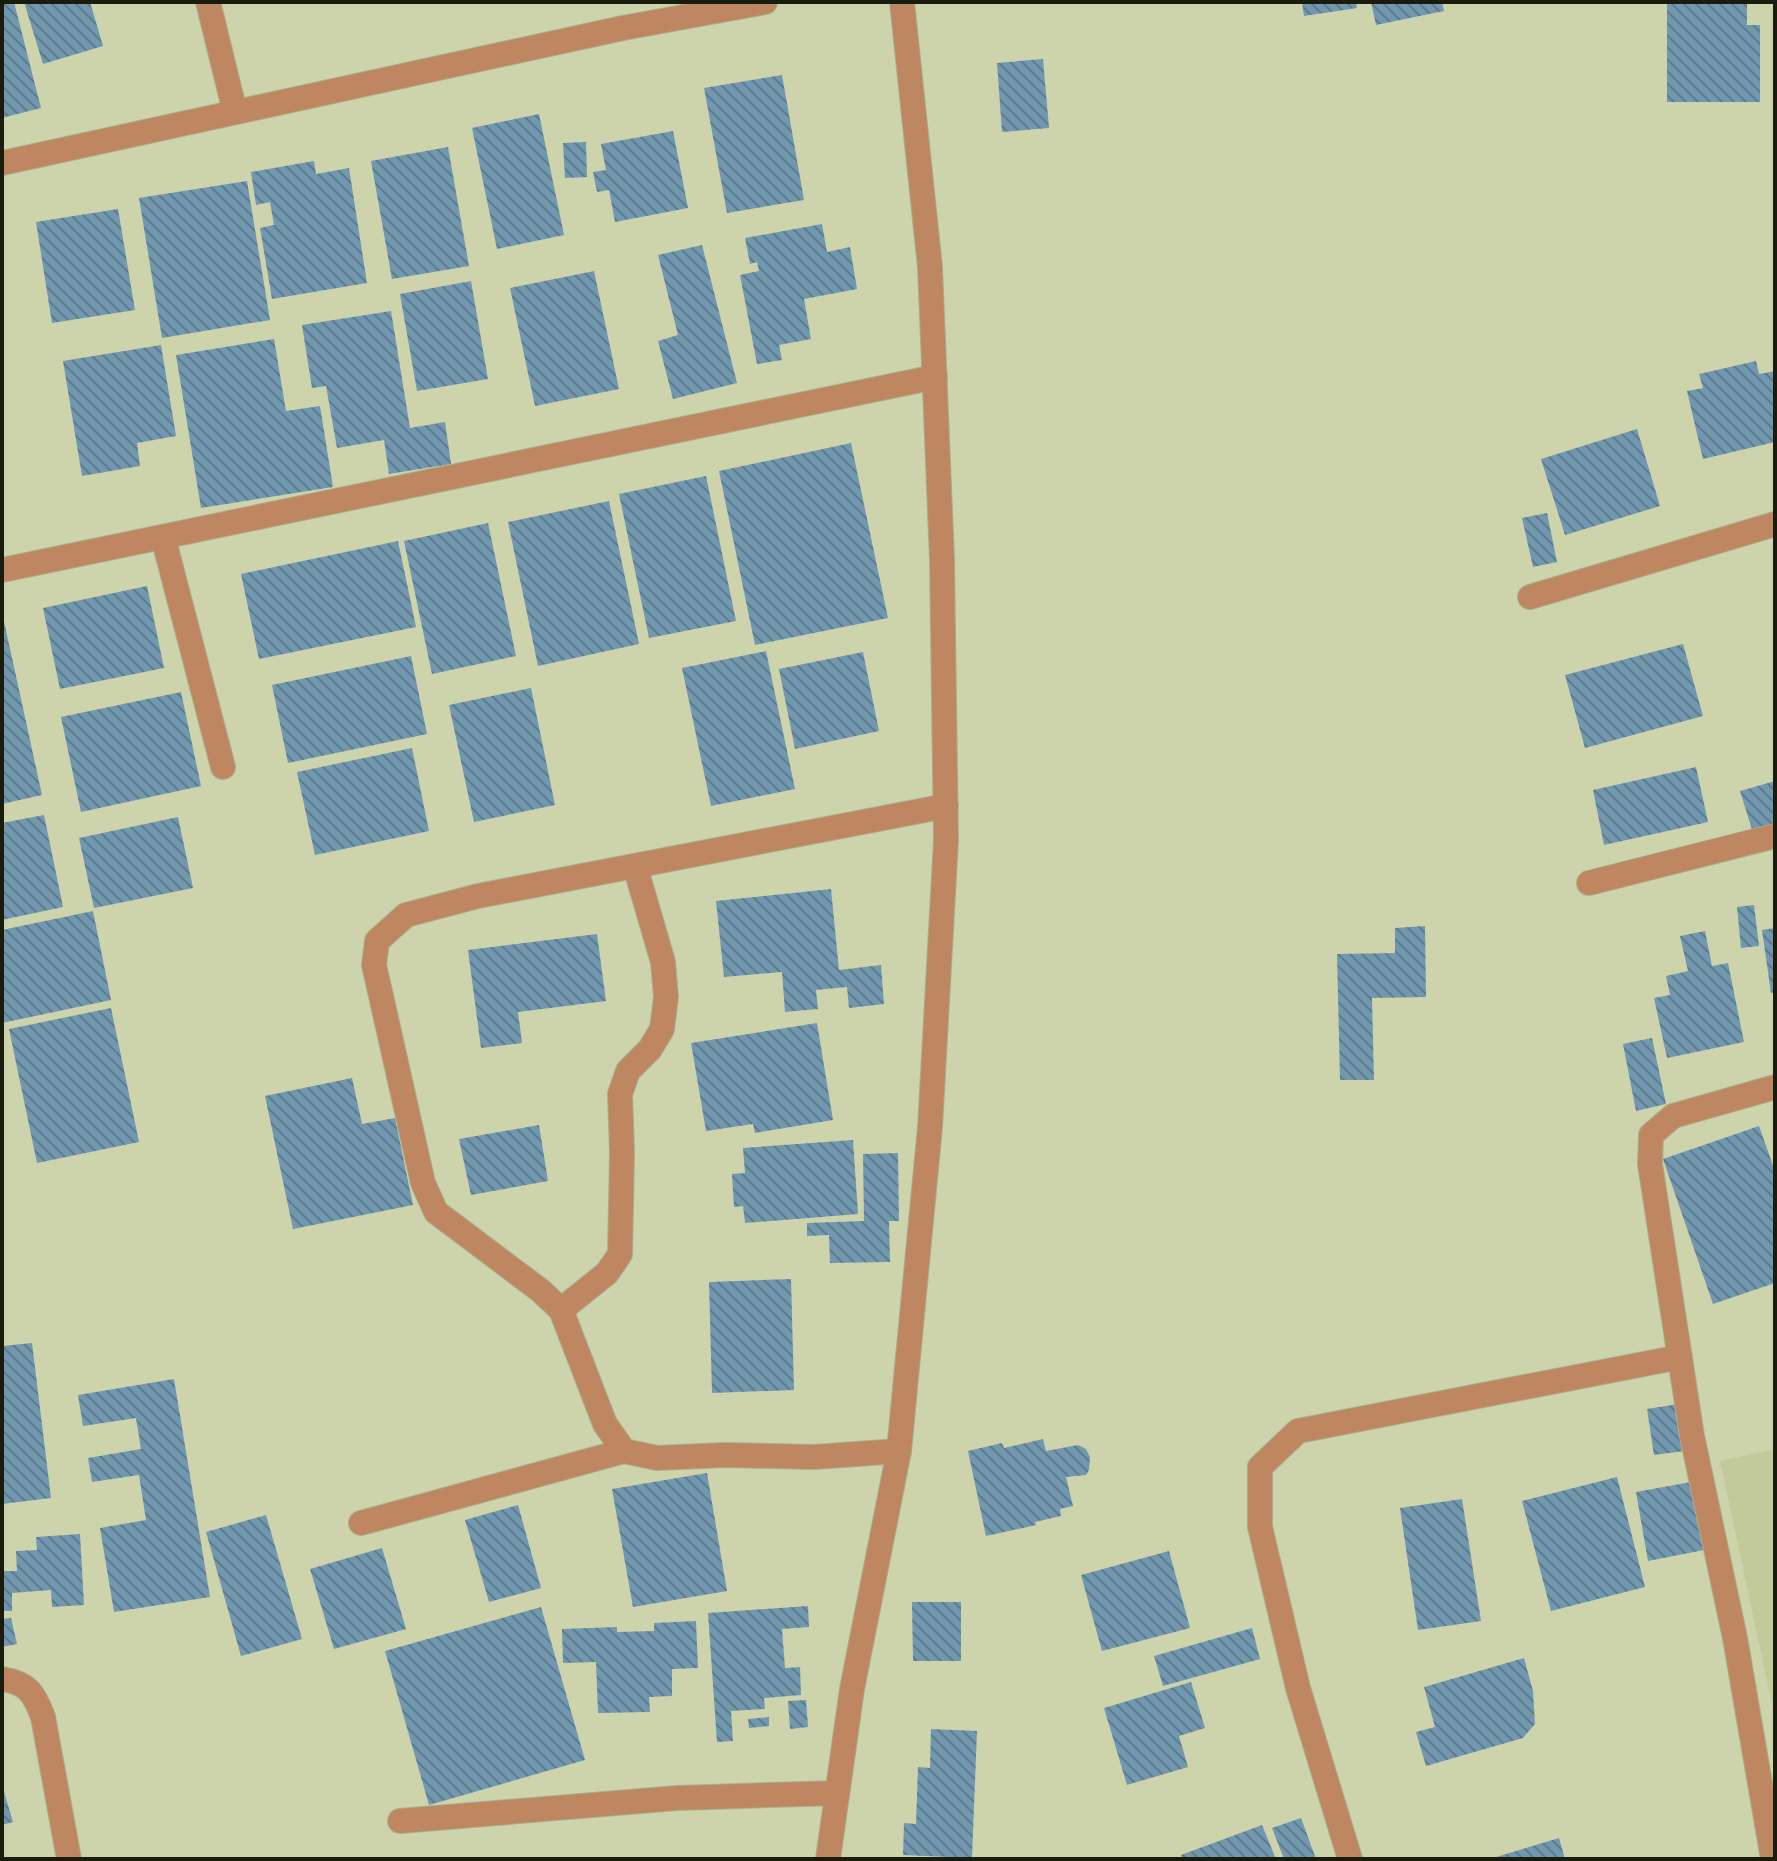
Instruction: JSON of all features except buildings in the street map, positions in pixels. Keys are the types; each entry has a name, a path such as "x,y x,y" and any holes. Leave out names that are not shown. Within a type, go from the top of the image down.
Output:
{"street":[{"path":"208,2 235,112"},
{"path":"2,163 623,28 765,2"},
{"path":"828,1859 852,1689 899,1451 930,1127 946,840 942,560 930,267 902,2"},
{"path":"2,570 935,377"},
{"path":"1530,597 1775,524"},
{"path":"163,537 223,767"},
{"path":"624,1451 605,1424 561,1310 541,1291 436,1212 423,1183 374,965 377,941 406,915 478,896 946,806"},
{"path":"1589,883 1775,836"},
{"path":"561,1310 607,1273 620,1254 620,1094 628,1071 650,1049 662,1029 666,997 663,962 635,866"},
{"path":"1773,1859 1735,1638 1692,1436 1650,1164 1651,1135 1673,1116 1775,1087"},
{"path":"1350,1859 1298,1688 1260,1527 1260,1467 1298,1431 1680,1357"},
{"path":"361,1523 624,1451 657,1458 725,1455 814,1457 899,1451"},
{"path":"2,1679 18,1682 34,1694 43,1717 69,1859"},
{"path":"400,1821 677,1798 837,1793"}],"shaded area":[{"path":"1775,1449 1775,1718 1720,1461"}]}
